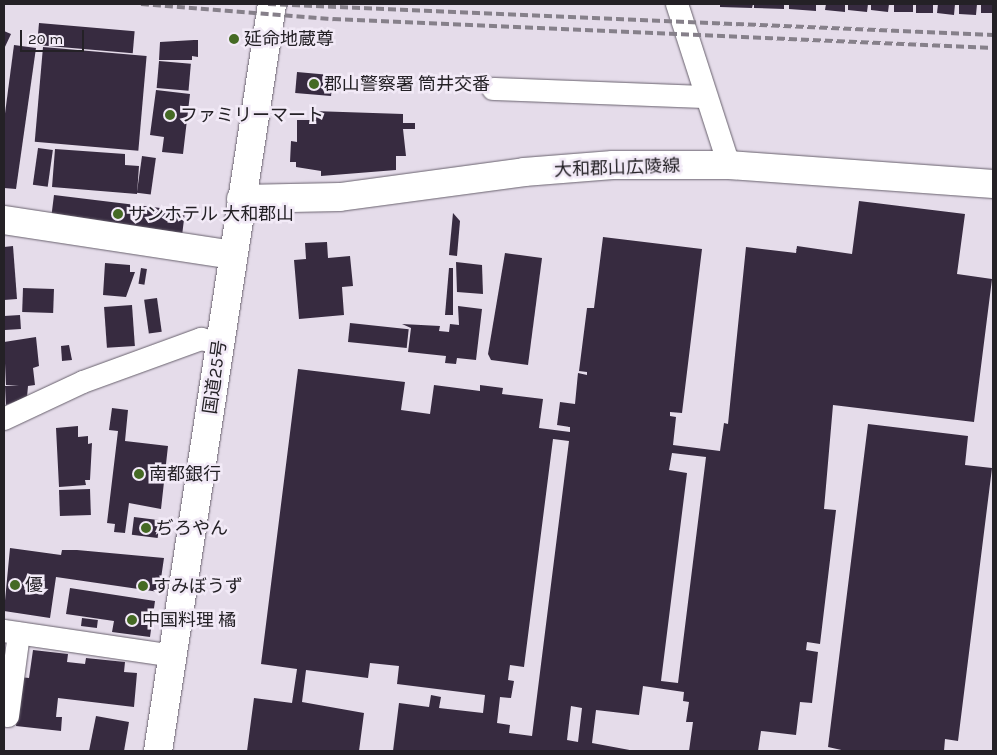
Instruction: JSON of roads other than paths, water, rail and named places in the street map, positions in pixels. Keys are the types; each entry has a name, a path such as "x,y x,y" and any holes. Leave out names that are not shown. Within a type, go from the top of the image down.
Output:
{"main road":[{"name":"国道25号","path":"158,751 232,255 272,4"},
{"name":"大和郡山広陵線","path":"241,199 340,197 524,172 614,166 729,165 993,184"},
{"path":"4,220 232,255"}],"street":[{"path":"677,4 729,165"},
{"path":"493,89 706,97"},
{"path":"4,419 83,382 201,339 219,343"},
{"path":"8,716 11,633 173,656"}],"railway":[{"path":"141,4 333,19 993,48"},
{"path":"268,4 993,35"}],"place":[{"name":"延命地蔵尊","path":"234,39"},
{"name":"郡山警察署 筒井交番","path":"314,84"},
{"name":"ファミリーマート","path":"170,115"},
{"name":"サンホテル 大和郡山","path":"118,214"},
{"name":"南都銀行","path":"139,474"},
{"name":"ぢろやん","path":"146,528"},
{"name":"優","path":"15,585"},
{"name":"すみぼうず","path":"143,586"},
{"name":"中国料理 橘","path":"132,620"}]}
